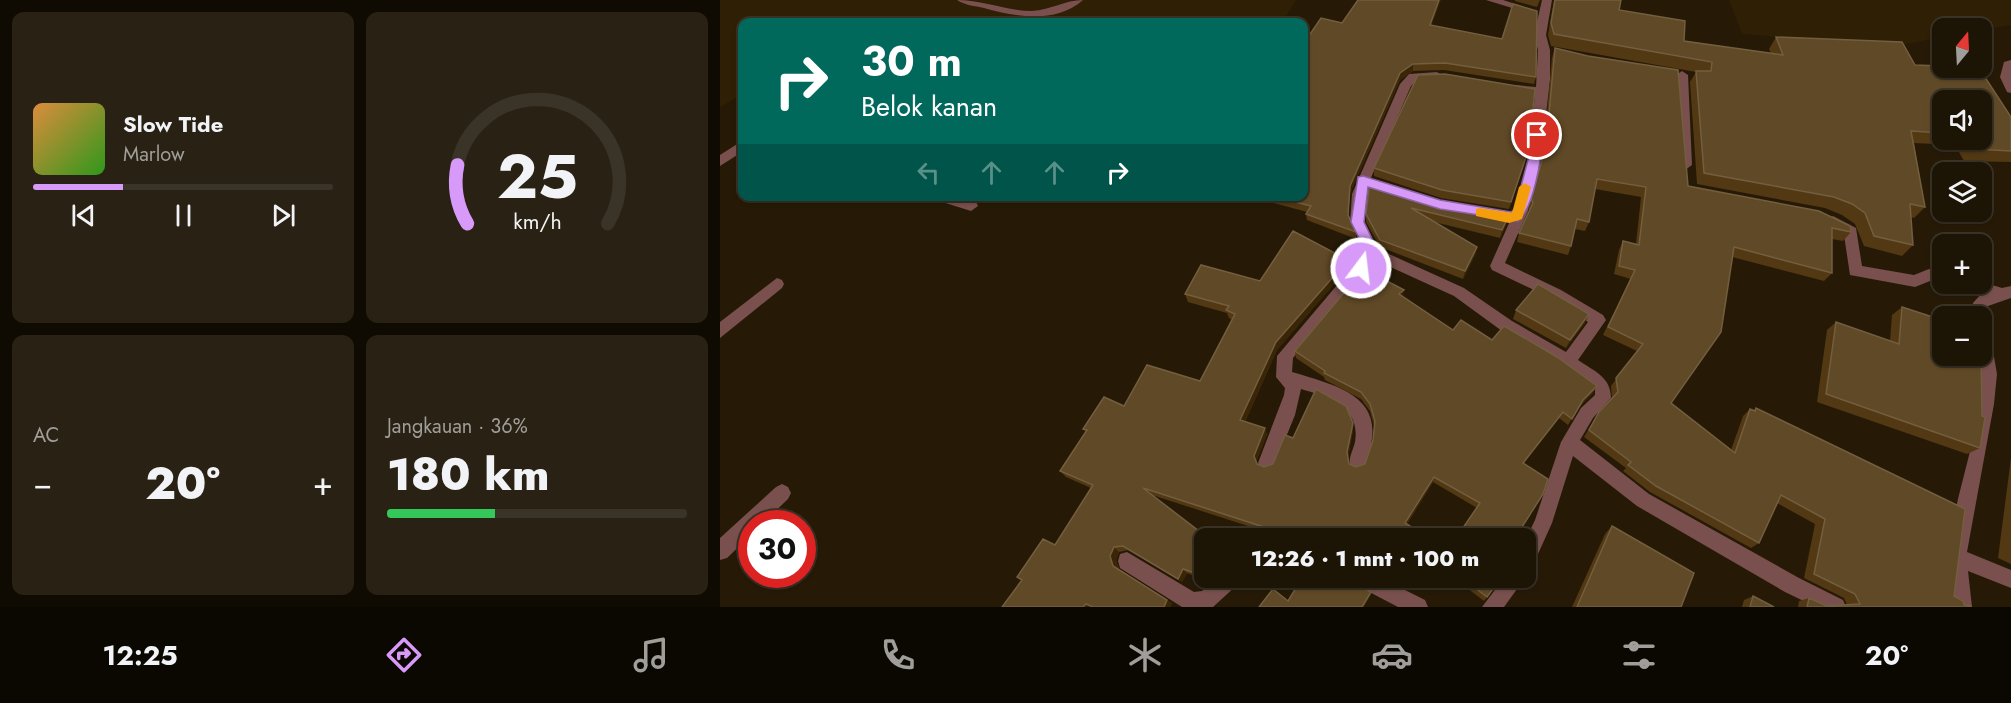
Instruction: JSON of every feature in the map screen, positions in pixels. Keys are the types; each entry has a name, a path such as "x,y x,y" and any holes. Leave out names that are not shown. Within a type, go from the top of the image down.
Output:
{"street":[{"path":"1491,0 1544,15"},
{"path":"1547,0 1540,35 1549,52 1540,92 1535,156 1521,211 1497,266 1556,294 1598,320 1569,362"},
{"path":"2011,64 2008,65 2006,76 2011,89"},
{"path":"1682,75 1685,177"},
{"path":"1450,77 1413,77 1406,84 1368,182 1358,222 1372,253 1459,292 1507,326 1569,362 1603,388 1603,398 1587,413 1569,442 1543,523 1536,537"},
{"path":"1498,86 1540,92"},
{"path":"720,161 738,149"},
{"path":"956,201 971,206"},
{"path":"1494,215 1509,218 1517,216 1521,211"},
{"path":"1822,217 1851,231 1855,271 1915,281 1932,276"},
{"path":"1284,377 1285,356 1349,284 1372,253"},
{"path":"720,331 777,284"},
{"path":"1980,306 1980,303 1988,297 2006,293"},
{"path":"1962,607 1957,557 1986,404 1988,366"},
{"path":"1267,463 1274,437 1293,398 1293,385 1284,377"},
{"path":"1284,377 1337,393 1358,408 1366,427 1365,444 1357,464"},
{"path":"1569,442 1643,500 1792,585 1836,607"},
{"path":"720,551 782,493"},
{"path":"1957,557 2011,579"},
{"path":"1127,561 1192,602 1206,600 1219,588"},
{"path":"1382,588 1418,607"},
{"path":"1492,607 1508,588"}],"lane":[{"path":"962,0 1033,15 1049,14 1078,0"}],"shaded area":[{"path":"720,0 1296,0 1285,18 738,18 738,96 720,107"},
{"path":"1729,0 2011,0 2011,25 1992,28 1992,18 1932,18 1932,39 1895,46 1742,34"}],"building":[{"path":"1358,0 1439,0 1430,25 1502,39 1513,4 1537,11 1536,77 1445,63 1413,64 1400,73 1350,186 1348,215 1356,232 1306,214 1311,206 1291,201 1308,201 1308,37 1321,18 1342,23"},
{"path":"1555,0 1621,0 1619,10 1685,21 1684,41 1783,55 1776,37 1902,42 1915,65 1932,66 1932,78 1986,78 2011,117 2011,151 1992,150 1992,90 1932,90 1932,132 1911,131 1925,207 1910,204 1913,245 1874,236 1865,213 1852,204 1834,197 1704,173 1696,71 1711,71 1712,62 1554,34 1551,23"},
{"path":"1555,48 1588,56 1678,70 1688,186 1819,211 1850,226 1851,232 1832,228 1832,273 1734,247 1721,332 1671,403 1735,453 1750,409 1755,411 1756,408 1965,509 1954,596 1963,601 1964,605 1971,607 1807,607 1809,598 1827,606 1860,604 1855,594 1814,574 1825,519 1781,495 1759,543 1656,486 1628,465 1631,462 1589,430 1599,412 1618,392 1616,378 1643,344 1608,327 1635,270 1619,266 1623,241 1639,245 1646,187 1597,179 1589,222 1577,219 1571,246 1519,233 1533,203 1531,198 1546,147"},
{"path":"1445,74 1535,89 1529,148 1511,202 1442,190 1374,168 1418,75"},
{"path":"1370,182 1440,204 1508,217 1502,230 1411,208 1477,247 1465,271 1380,240 1366,214"},
{"path":"1293,231 1348,260 1276,342 1240,420 1265,428 1254,456 1257,464 1264,467 1273,464 1285,435 1293,438 1316,389 1346,406 1353,423 1347,452 1349,464 1356,467 1365,464 1373,440 1375,421 1370,404 1361,392 1324,373 1325,371 1295,351 1364,269 1404,290 1399,294 1453,330 1461,320 1492,340 1504,326 1557,357 1597,386 1583,400 1572,419 1563,412 1523,463 1548,479 1543,494 1521,528 1463,528 1480,503 1434,477 1405,523 1413,528 1267,528 1143,488 1195,528 1192,572 1183,569 1178,579 1123,546 1114,547 1110,556 1113,566 1167,600 1164,607 1093,607 1086,604 1083,607 1002,607 1022,580 1017,577 1043,539 1055,545 1093,485 1060,471 1087,430 1083,429 1104,397 1124,406 1147,365 1200,381 1235,314 1226,310 1229,306 1185,294 1201,265 1260,281"},
{"path":"1538,284 1589,314 1570,340 1516,310"},
{"path":"1902,307 1932,317 1932,366 1981,366 1982,416 1985,417 1980,448 1826,394 1836,322 1899,344"},
{"path":"1612,526 1694,573 1681,607 1577,607"},
{"path":"1296,588 1364,588 1371,592 1362,607 1259,607 1273,589 1288,601"},
{"path":"1475,588 1494,588 1487,597"},
{"path":"1753,596 1774,607 1750,607"}],"slow traffic":[{"path":"1480,213 1509,218 1517,216 1521,211 1525,187"}],"route":[{"path":"1361,268 1372,253 1358,222 1359,194 1363,180 1440,205 1509,218 1517,216 1521,211 1526,183 1535,156 1537,135"}]}
